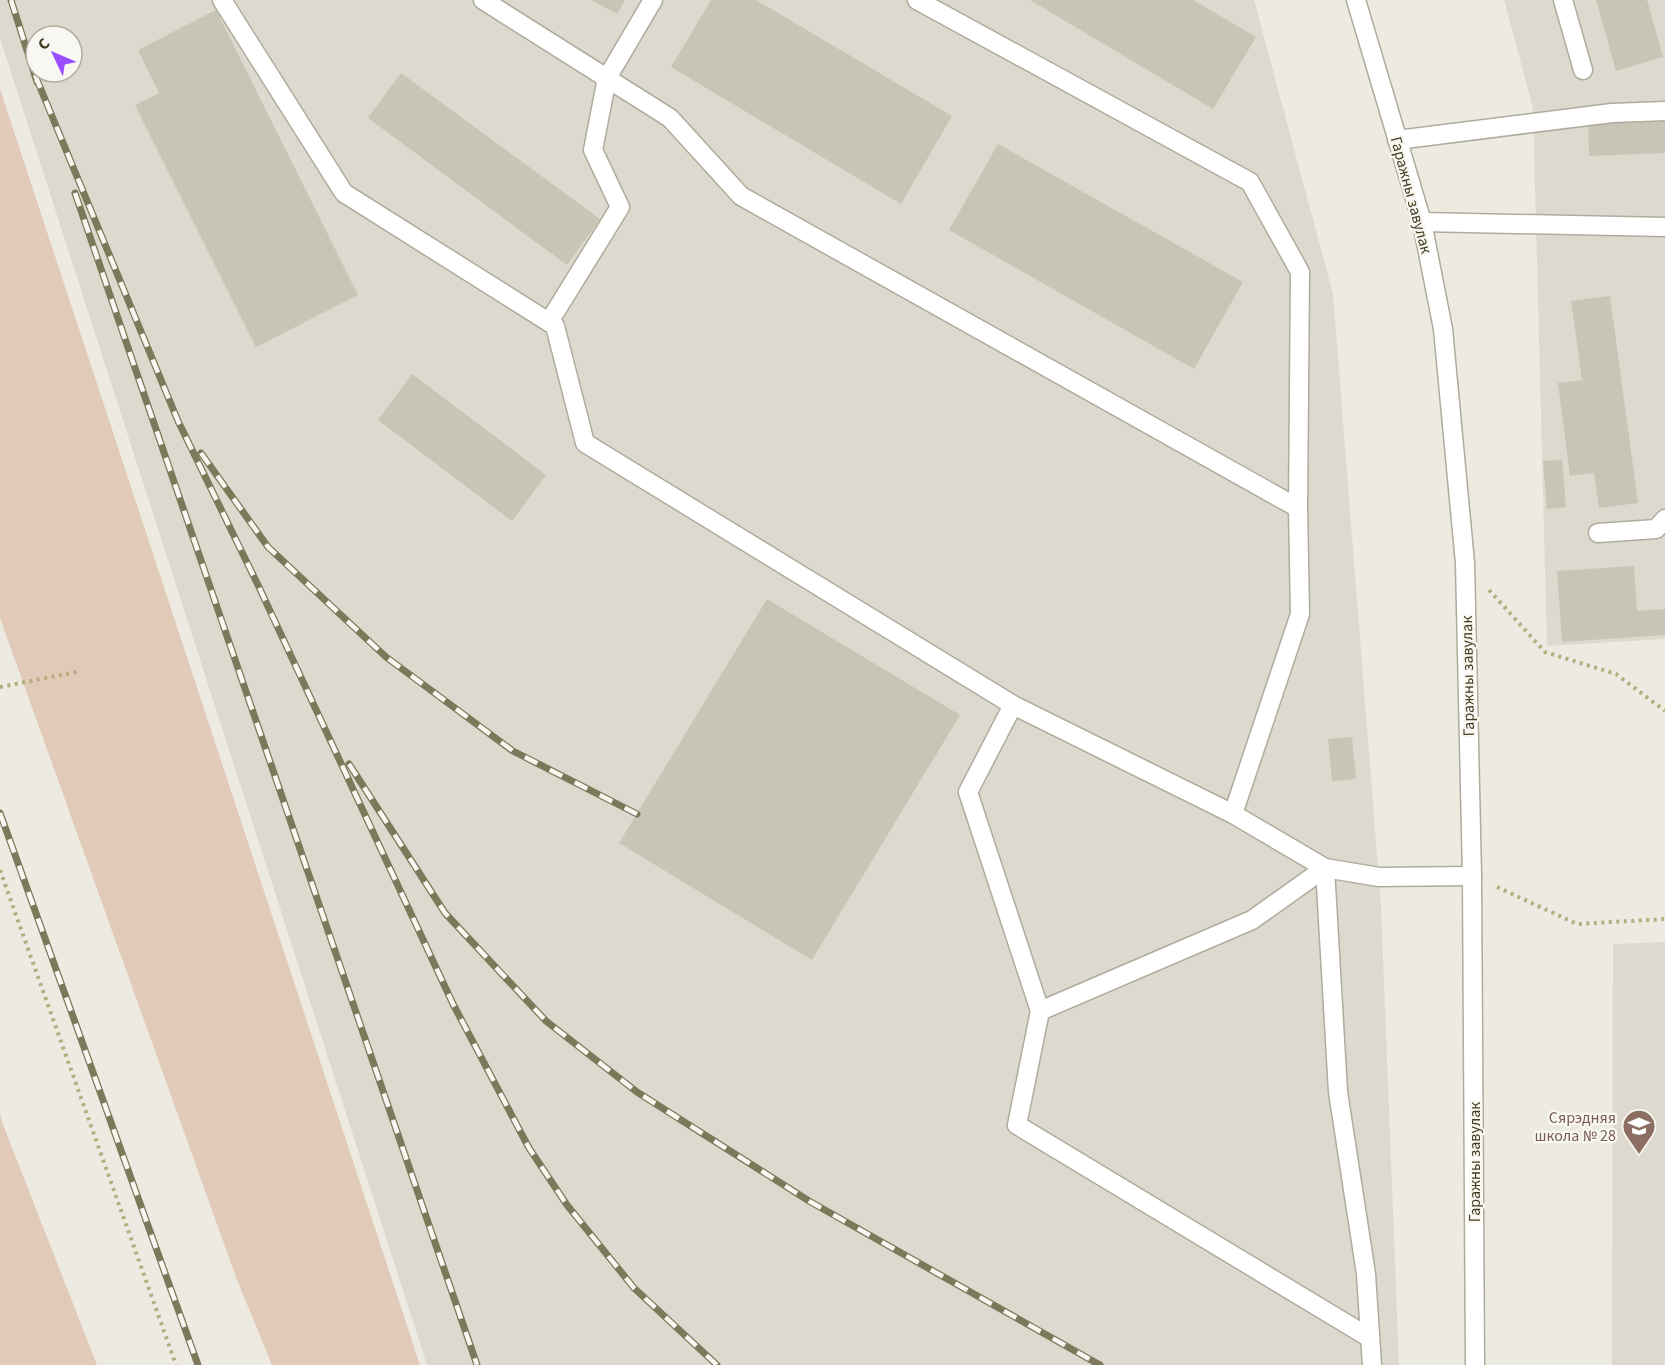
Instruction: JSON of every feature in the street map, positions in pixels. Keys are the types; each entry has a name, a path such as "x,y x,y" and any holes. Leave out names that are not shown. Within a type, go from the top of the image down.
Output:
{"street":[{"path":"222,0 344,193 555,326 585,443 1013,705 1233,814 1325,868 1379,877 1472,876"},
{"path":"483,0 670,118 741,196 1298,508"},
{"path":"549,322 620,207 593,150 608,78 653,0"},
{"path":"917,0 1250,182 1300,272 1298,508 1300,614 1233,814"},
{"name":"Гаражны завулак","path":"1356,0 1422,222 1443,329 1465,563 1472,876 1475,1365"},
{"path":"1563,0 1583,70"},
{"path":"1397,140 1612,113 1665,111"},
{"path":"1422,222 1665,227"},
{"path":"1598,533 1656,529 1665,519"},
{"path":"1013,705 968,792 1040,1011 1017,1125 1370,1338"},
{"path":"1040,1011 1251,920 1325,868"},
{"path":"1325,868 1338,1092 1366,1274 1372,1365"}],"path":[{"path":"1465,563 1545,652 1616,674 1665,711"},
{"path":"0,687 81,671"},
{"path":"0,870 176,1365"},
{"path":"1472,876 1577,924 1665,919"}],"shaded area":[{"path":"0,0 1254,0 1333,294 1381,906 1399,1365 427,1365 0,38"},
{"path":"1504,0 1665,0 1665,639 1547,646 1533,108"},
{"path":"0,89 420,1365 272,1365 237,1280 0,618"},
{"name":"Сярэдняя школа № 28","path":"1665,942 1665,1365 1612,1365 1613,944"},
{"path":"0,1113 2,1122 97,1365 0,1365"}],"building":[{"path":"591,0 625,0 617,14"},
{"path":"711,0 756,0 952,116 901,204 671,67"},
{"path":"1030,0 1193,0 1256,37 1213,109"},
{"path":"1596,0 1647,0 1663,57 1616,71"},
{"path":"216,10 358,295 256,347 135,105 159,93 138,50"},
{"path":"401,73 600,219 567,265 368,118"},
{"path":"1665,121 1665,153 1589,156 1588,123"},
{"path":"998,144 1243,282 1194,369 949,230"},
{"path":"1610,296 1638,503 1599,508 1594,473 1570,476 1558,383 1582,380 1571,301"},
{"path":"412,374 546,475 512,521 378,420"},
{"path":"1562,460 1566,507 1547,509 1543,461"},
{"path":"1634,566 1637,611 1665,609 1665,635 1562,642 1557,571"},
{"path":"767,599 960,715 812,960 619,843"},
{"path":"1352,737 1356,779 1332,781 1328,739"}],"railway":[{"path":"11,0 24,41"},
{"path":"39,84 178,421 258,585 453,1004 529,1148 567,1205 634,1288 717,1365"},
{"path":"75,193 477,1365"},
{"path":"201,453 268,547 386,657 513,751 637,814"},
{"path":"349,764 445,913 546,1021 637,1092 809,1201 1100,1365"},
{"path":"0,813 198,1365"}],"place":[{"name":"Сярэдняя школа № 28","path":"1639,1155"}]}
